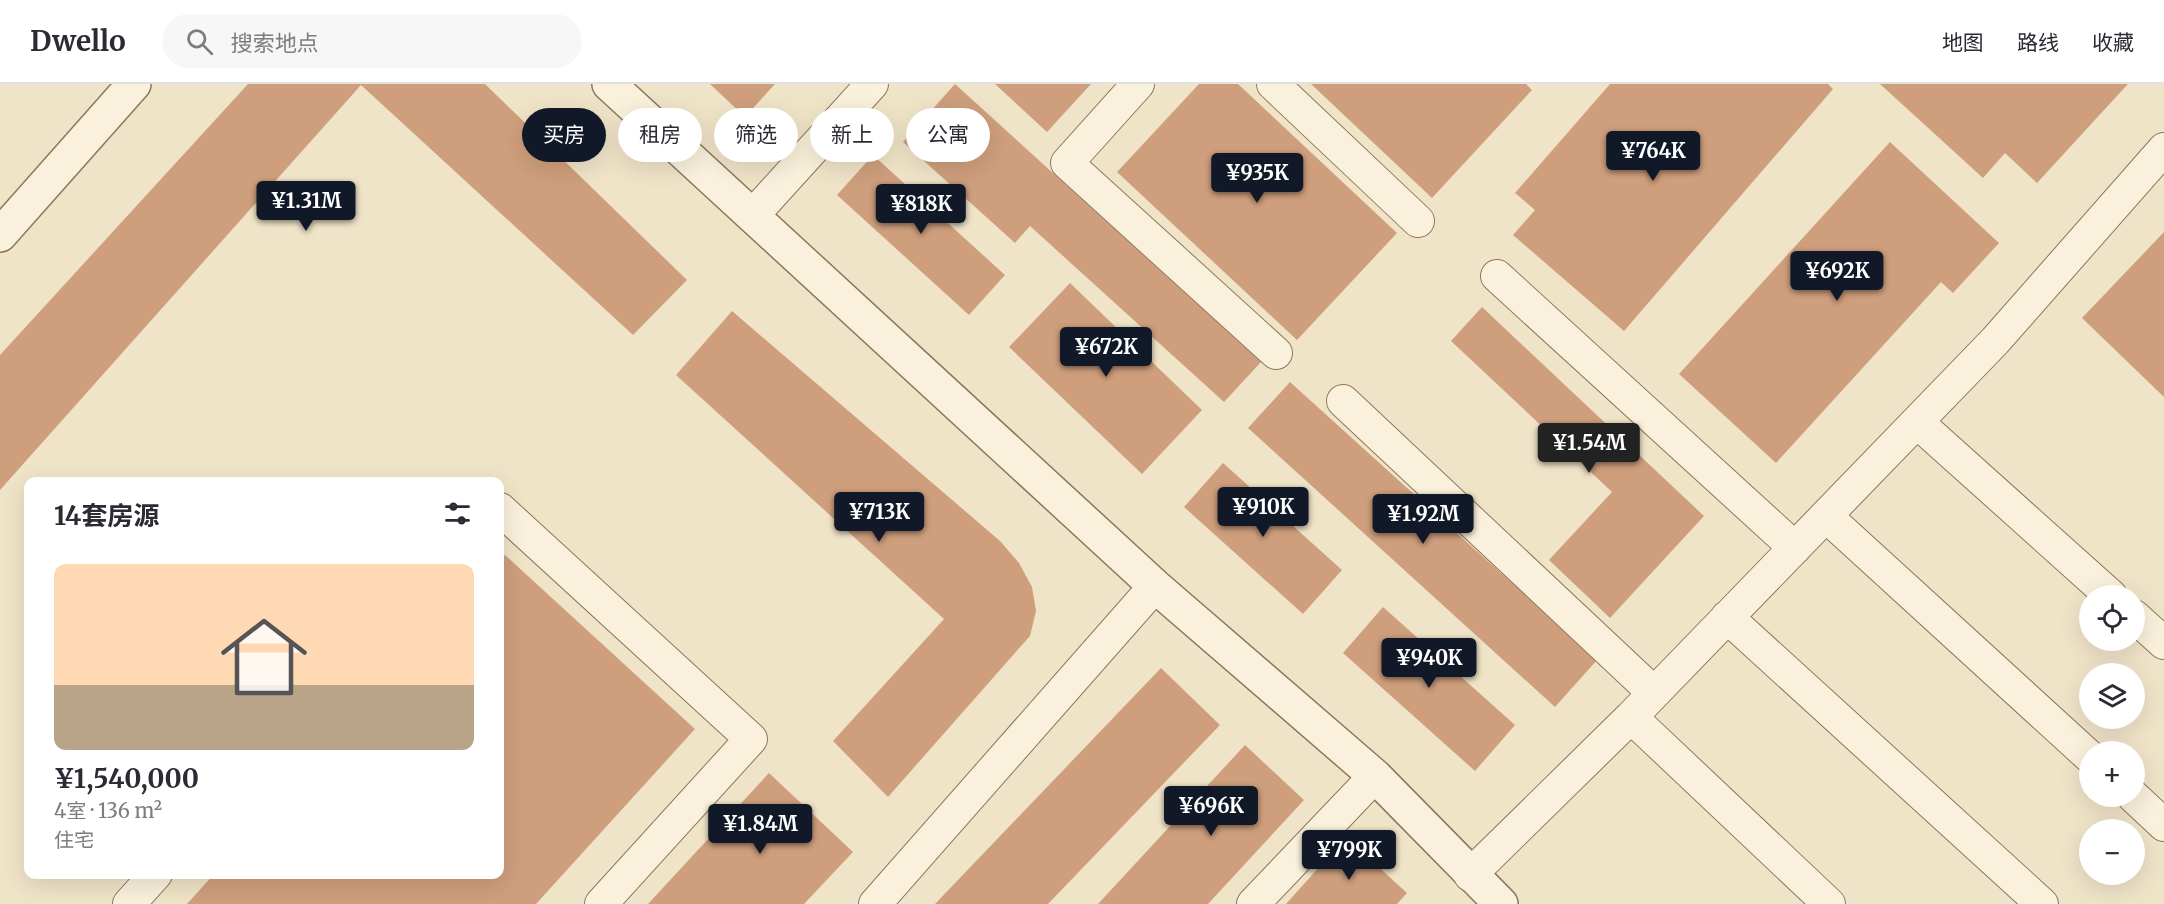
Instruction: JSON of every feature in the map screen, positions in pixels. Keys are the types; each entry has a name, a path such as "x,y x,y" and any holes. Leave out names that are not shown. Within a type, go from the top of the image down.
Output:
{"street":[{"path":"0,235 134,84"},
{"path":"609,84 1155,586 1376,776 1470,875 1501,904"},
{"path":"1138,84 1067,162 1276,353"},
{"path":"1273,84 1418,221"},
{"path":"753,215 862,87"},
{"path":"1470,875 1631,717 1995,341 2164,149"},
{"path":"1497,276 1795,548"},
{"path":"1343,401 1654,693"},
{"path":"1917,422 2099,585"},
{"path":"504,513 751,739 601,904"},
{"path":"1826,516 2079,747"},
{"path":"875,904 1155,586"},
{"path":"1727,618 2042,904"},
{"path":"2145,626 2164,643"},
{"path":"1631,717 1829,904"},
{"path":"1253,904 1376,776"},
{"path":"2145,807 2164,825"},
{"path":"129,904 152,879"}],"building":[{"path":"248,84 485,84 522,120 522,162 565,162 687,280 633,335 361,85 0,490 0,355"},
{"path":"710,84 775,84 753,108 735,108"},
{"path":"955,84 981,108 933,108"},
{"path":"995,84 1091,84 1047,132"},
{"path":"1199,84 1238,84 1397,233 1297,340 1117,172"},
{"path":"1311,84 1526,84 1532,90 1432,198"},
{"path":"1610,84 1828,84 1833,89 1624,331 1513,235 1535,210 1515,193"},
{"path":"1880,84 2128,84 2037,183 2005,153 1983,178"},
{"path":"990,116 1261,362 1224,402 1030,226 1015,243 925,162 990,162"},
{"path":"1890,142 1999,243 1953,293 1941,282 1776,463 1679,374"},
{"path":"867,162 881,162 1005,275 969,315 837,195"},
{"path":"2164,232 2164,397 2082,318"},
{"path":"1070,283 1202,410 1142,474 1009,347"},
{"path":"1482,307 1704,516 1610,618 1549,560 1612,492 1451,341"},
{"path":"732,311 1000,541 1019,563 1032,587 1036,611 1030,636 888,797 833,741 944,619 676,375"},
{"path":"1290,382 1597,660 1555,707 1248,428"},
{"path":"1223,463 1342,570 1303,614 1184,507"},
{"path":"504,556 695,729 536,904 187,904 210,879 504,879"},
{"path":"1383,607 1515,725 1475,771 1343,653"},
{"path":"1161,668 1220,725 1048,904 935,904"},
{"path":"1245,745 1304,800 1208,904 1098,904"},
{"path":"769,773 853,852 804,904 648,904"},
{"path":"1346,837 1407,893 1397,904 1286,904"}]}
